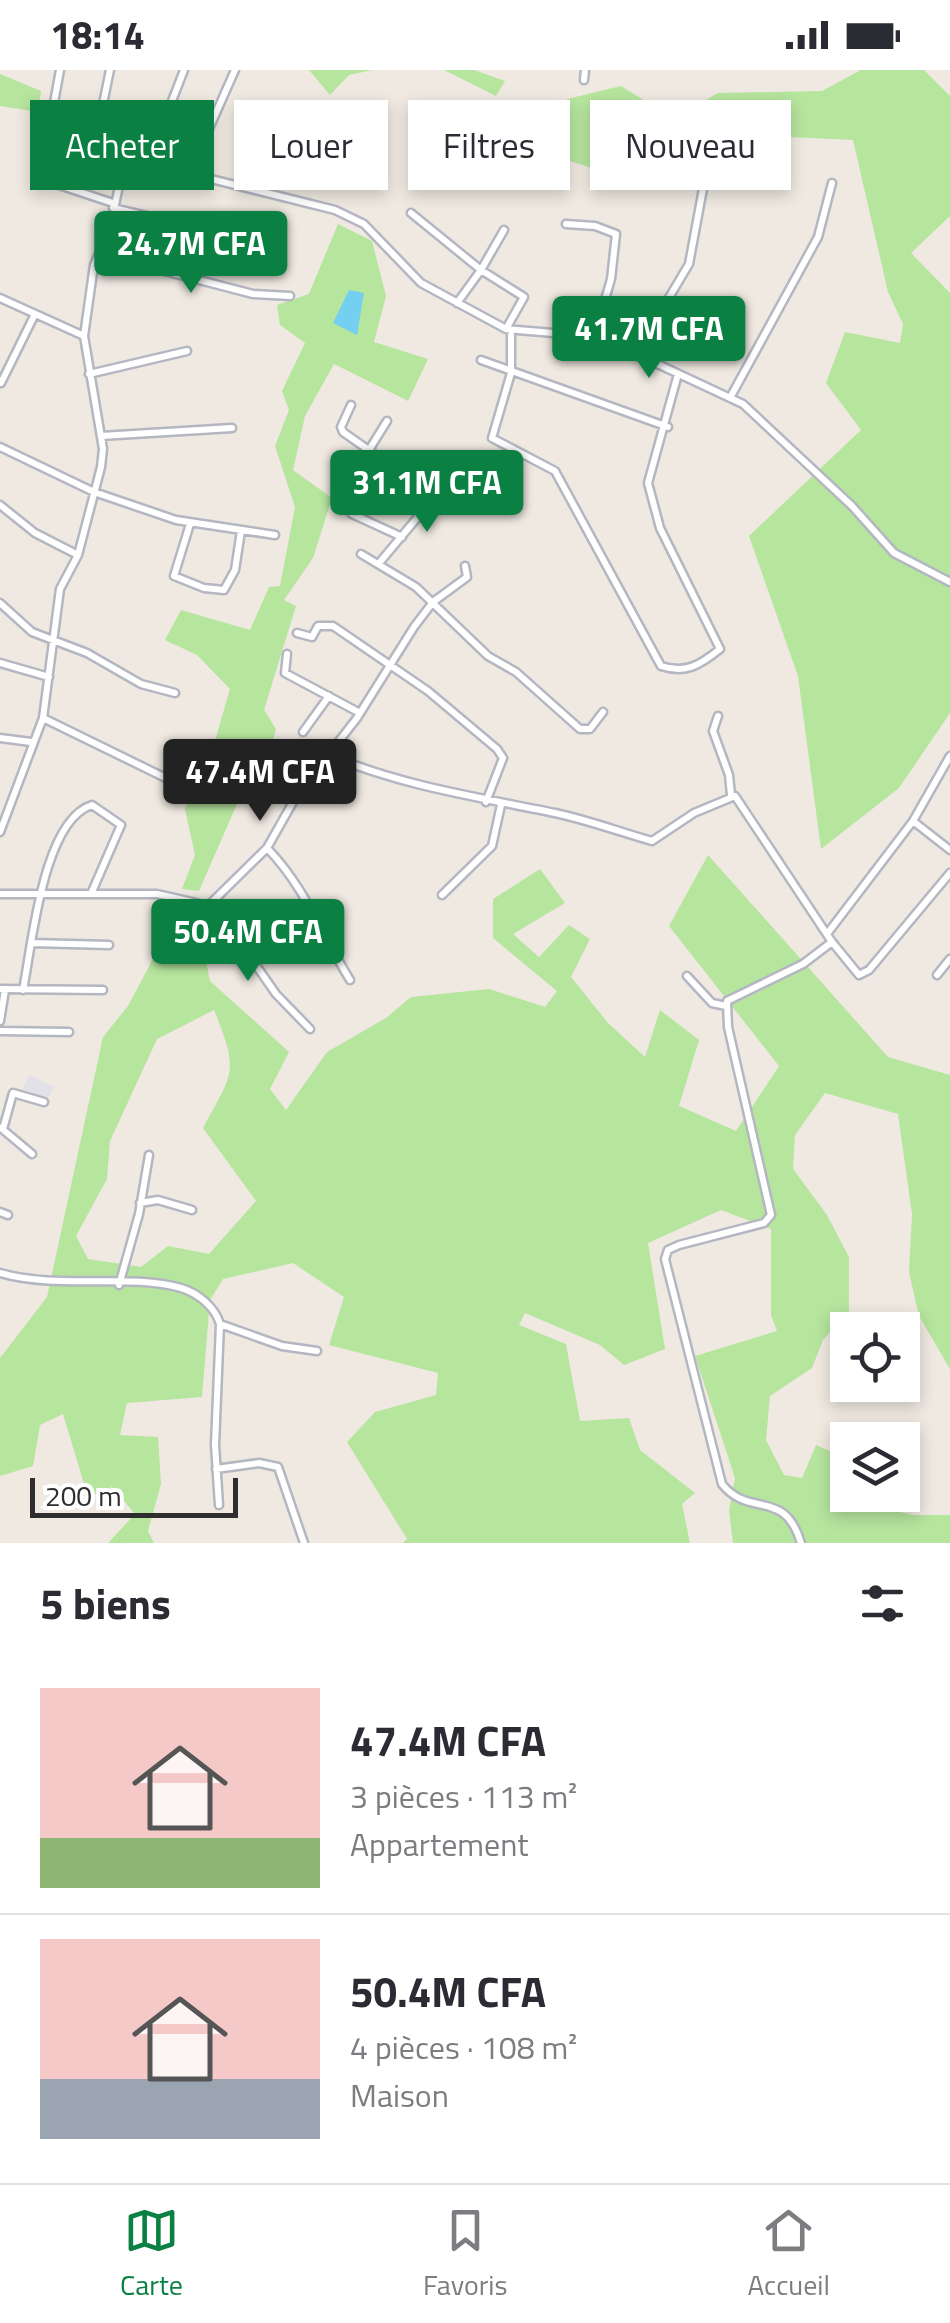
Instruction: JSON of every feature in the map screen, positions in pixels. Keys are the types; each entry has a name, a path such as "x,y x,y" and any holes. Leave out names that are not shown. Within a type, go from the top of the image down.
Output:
{"street":[{"path":"54,100 60,70"},
{"path":"104,100 110,70"},
{"path":"172,100 184,70"},
{"path":"214,119 235,70"},
{"path":"584,70 584,80"},
{"path":"214,180 335,210 364,224 421,284 509,332 578,335 635,355 743,404 852,506 894,553 950,582"},
{"path":"729,398 818,237 832,182"},
{"path":"71,190 113,205 281,247"},
{"path":"0,832 43,718 60,589 78,554 103,460 84,336 99,254 110,228 117,190"},
{"path":"635,355 688,264 703,190"},
{"path":"411,213 481,270 524,298 509,332 511,373 492,438 555,471 661,666 680,672 702,664 720,649 660,528 648,483 668,427 678,374"},
{"path":"566,224 596,226 616,234 611,279 593,341"},
{"path":"457,303 504,230"},
{"path":"99,254 253,294 290,296"},
{"path":"0,298 84,336"},
{"path":"1,382 34,314"},
{"path":"90,374 187,352"},
{"path":"480,360 668,427"},
{"path":"352,404 341,430 431,494 380,562"},
{"path":"368,450 386,421"},
{"path":"102,436 232,428"},
{"path":"0,447 94,492 190,524 275,535"},
{"path":"0,505 35,533 78,554"},
{"path":"352,514 402,537"},
{"path":"190,524 174,576 214,590 224,590 231,582 241,531"},
{"path":"361,554 380,562 433,602 488,656 516,672 580,729 590,729 603,712"},
{"path":"206,908 268,848 297,795 329,756 433,602 467,578 466,566"},
{"path":"0,603 32,632 88,653 142,684 174,692"},
{"path":"296,633 312,637 318,626 333,626 390,664 503,756 486,802"},
{"path":"287,654 285,673 360,712"},
{"path":"0,663 48,677"},
{"path":"302,732 328,696"},
{"path":"718,716 712,731 729,775 730,795"},
{"path":"43,718 176,783"},
{"path":"0,738 31,742"},
{"path":"329,756 380,776 486,802 557,813 656,842 694,813 730,795"},
{"path":"801,1543 794,1520 786,1512 738,1497 722,1484 665,1260 668,1250 679,1245 764,1223 771,1215 726,1006 731,997 803,964 829,938 913,822 950,756"},
{"path":"730,795 744,802 829,938 864,975 950,874"},
{"path":"24,990 42,894 60,836 81,810 92,805 121,825 91,894"},
{"path":"442,896 492,846 501,805"},
{"path":"913,822 950,850"},
{"path":"268,848 311,904 324,938 350,980"},
{"path":"0,894 172,896 206,908 230,928 276,994 310,1030"},
{"path":"32,944 110,945"},
{"path":"937,976 950,959"},
{"path":"687,976 712,1003 726,1006"},
{"path":"0,1021 2,989 104,990"},
{"path":"0,1031 69,1032"},
{"path":"32,1154 2,1128 13,1093 44,1102"},
{"path":"119,1284 149,1155"},
{"path":"140,1203 158,1200 192,1210"},
{"path":"0,1273 50,1282 169,1286 190,1292 212,1308 220,1324 218,1505"},
{"path":"220,1324 282,1346 316,1351"},
{"path":"216,1469 265,1462 278,1467 304,1543"}],"shaded area":[{"path":"29,1075 54,1087 47,1100 22,1089"}],"green space":[{"path":"309,70 372,70 349,75 330,95"},
{"path":"444,70 474,70 505,81 496,96"},
{"path":"861,70 924,70 950,96 950,216 911,253 950,293 950,713 899,788 821,849 798,676 749,536 861,430 826,383 845,332 900,343 903,324 888,292 853,140 791,137 791,100 706,100 718,93 822,91"},
{"path":"0,74 41,91 40,100 30,100 30,111 0,106"},
{"path":"621,86 643,100 590,100 590,168 570,161 567,99"},
{"path":"338,224 372,241 386,296 374,342 428,359 408,401 334,364 305,416 293,470 332,498 313,558 284,600 296,606 264,710 276,729 269,755 280,762 271,791 247,781 199,891 182,889 195,855 185,809 214,744 230,689 197,655 165,640 181,610 250,630 269,587 280,586 295,507 275,446 289,410 282,391 305,343 280,325 277,305 309,294"},
{"path":"708,855 888,1057 950,1075 950,1369 920,1318 909,1272 912,1214 898,1114 825,1093 795,1135 793,1169 827,1215 849,1257 849,1312 830,1312 830,1332 812,1368 770,1396 766,1440 784,1475 802,1478 816,1445 830,1451 830,1512 950,1515 950,1543 733,1543 729,1510 735,1478 695,1356 777,1331 771,1315 771,1229 721,1210 648,1243 665,1349 624,1365 600,1345 525,1313 519,1325 566,1344 580,1421 629,1418 640,1450 695,1493 682,1504 690,1543 403,1543 407,1539 347,1442 375,1412 436,1395 438,1373 329,1345 344,1297 293,1263 223,1279 210,1300 202,1397 127,1403 120,1435 158,1437 161,1484 148,1531 154,1543 108,1543 135,1514 112,1487 88,1497 63,1414 40,1425 33,1466 0,1476 0,1358 47,1297 103,1037 128,1006 172,923 200,931 210,981 289,1052 270,1089 286,1110 327,1052 386,1018 411,997 489,989 545,1007 557,991 493,938 493,899 540,869 565,903 513,934 539,957 569,925 590,939 571,977 608,1023 645,1057 660,1010 699,1040 679,1106 736,1131 779,1066 669,926","holes":["214,1010 227,1047 227,1082 203,1128 256,1201 209,1254 168,1246 141,1267 88,1259 76,1236 107,1179 110,1141 157,1039"]}],"water":[{"path":"349,290 364,293 357,335 333,323"}]}
